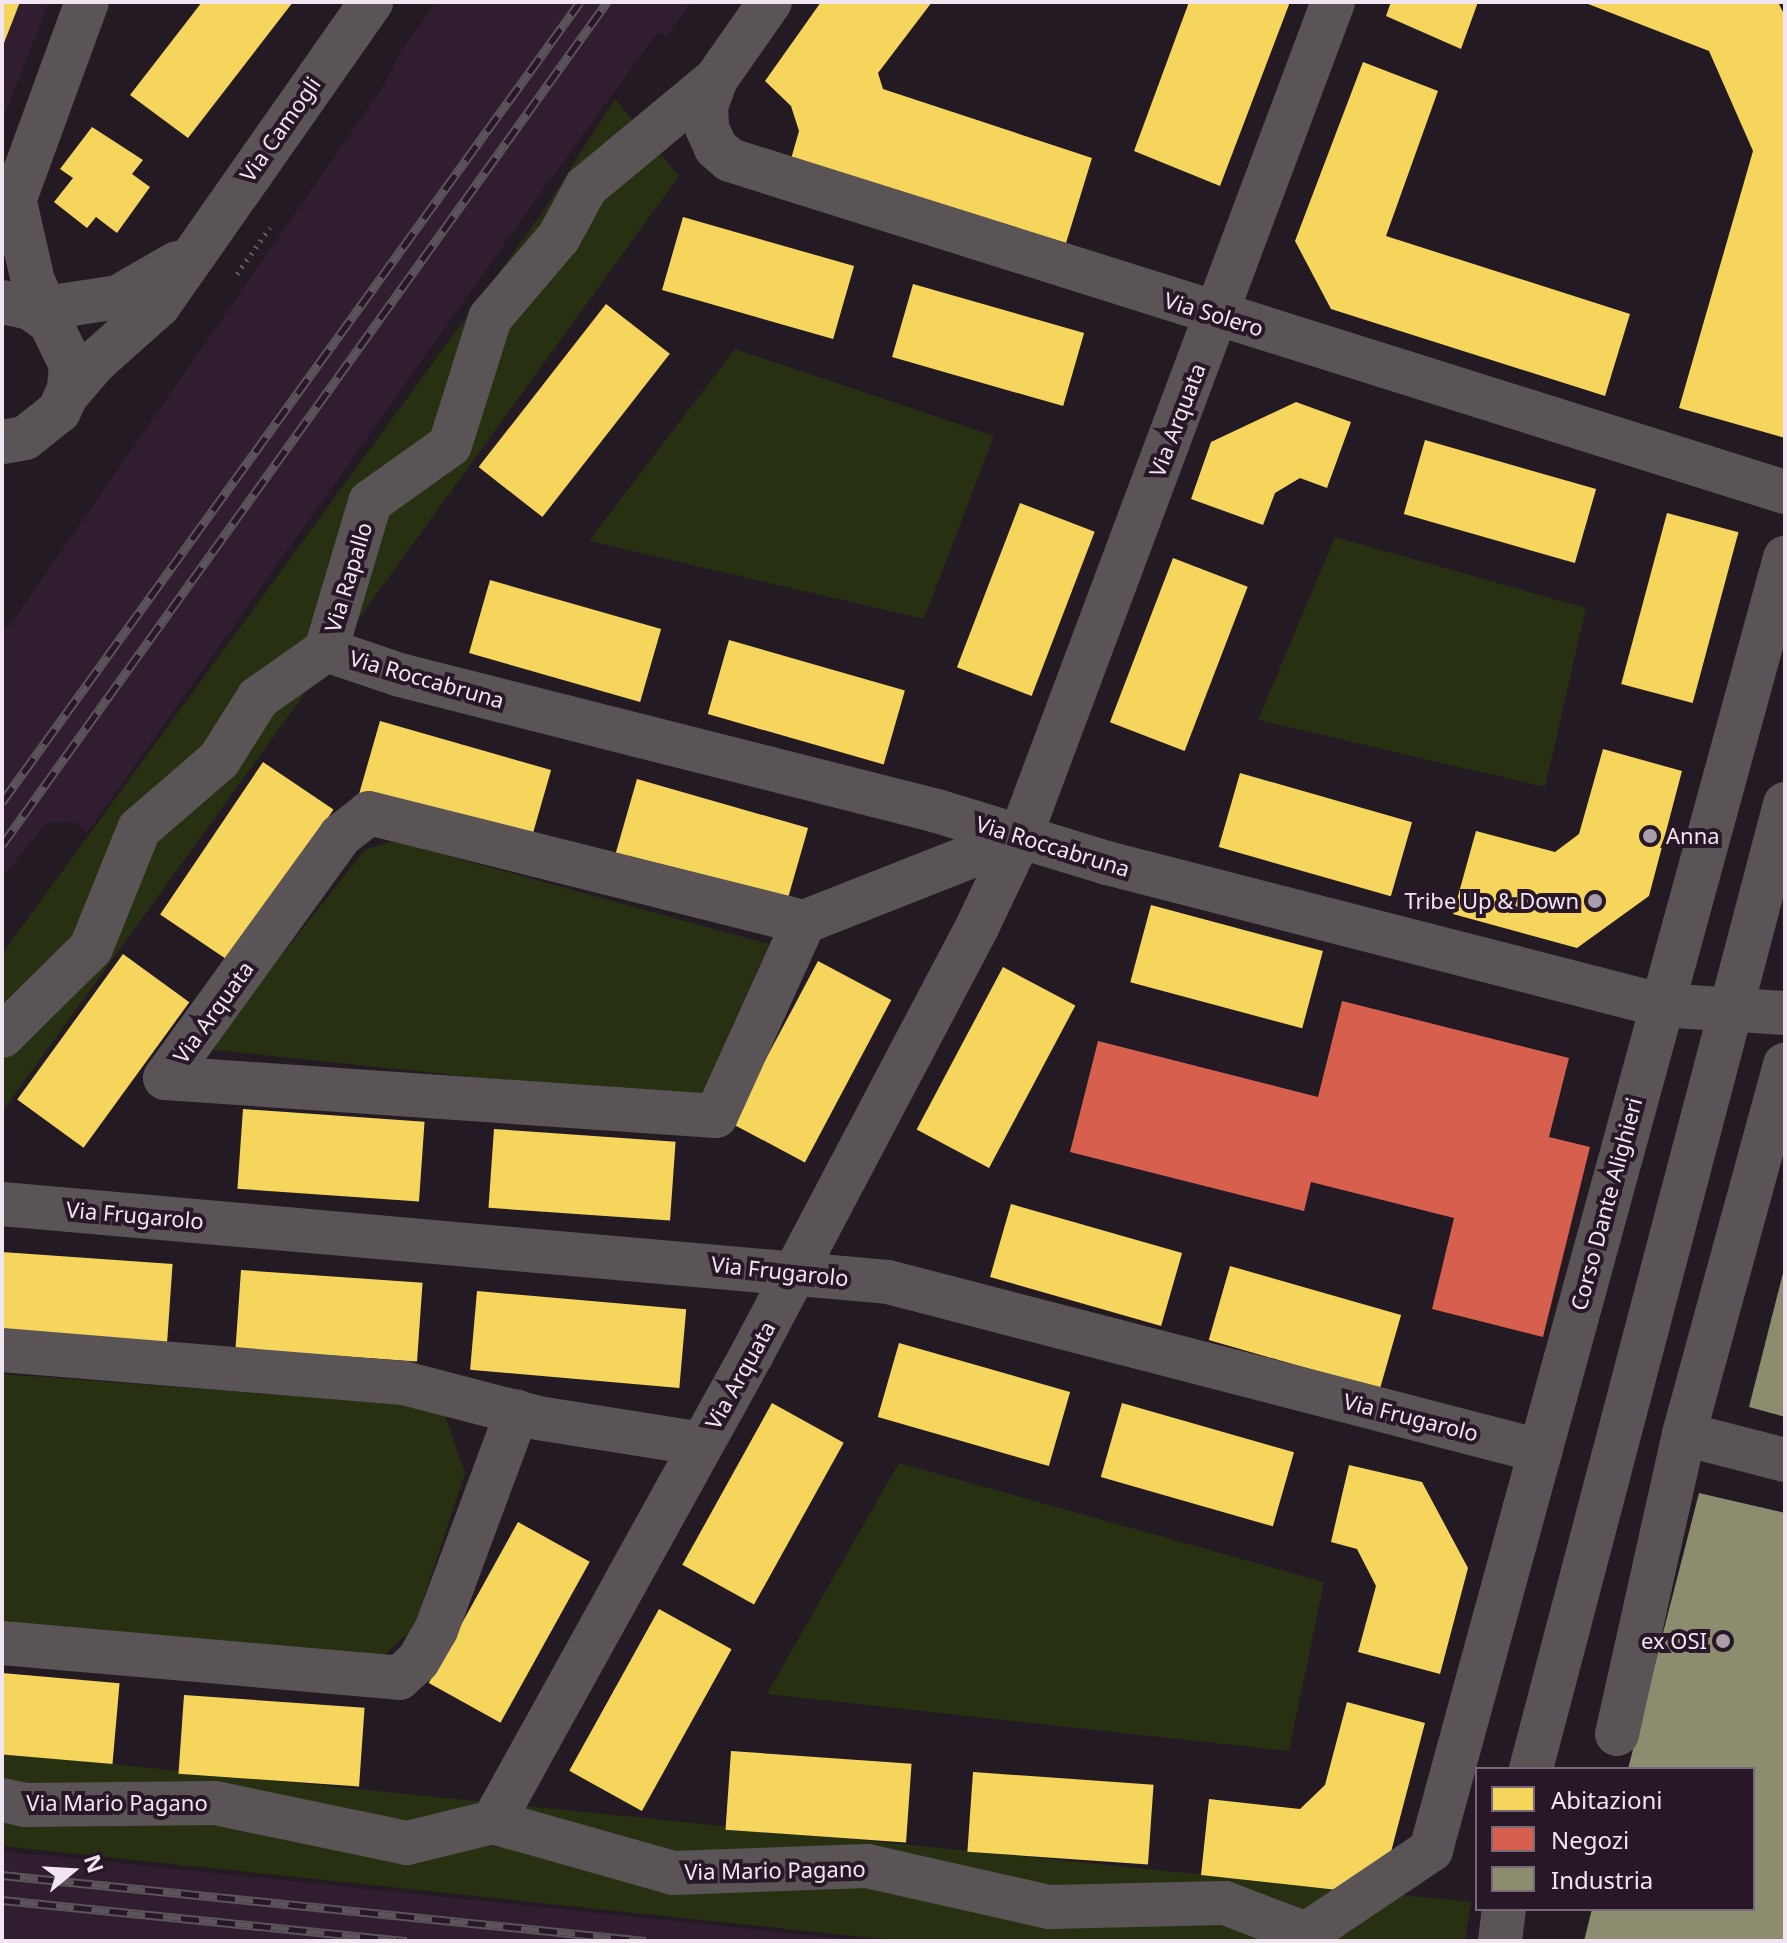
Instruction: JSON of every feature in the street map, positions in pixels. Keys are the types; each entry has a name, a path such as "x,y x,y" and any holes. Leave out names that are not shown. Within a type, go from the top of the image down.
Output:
{"street":[{"path":"66,396 71,365 34,312 33,281 8,218 87,2"},
{"name":"Via Camogli","path":"2,442 44,427 95,362 159,305 190,256 371,2"},
{"name":"Via Rapallo","path":"2,1036 91,948 139,829 219,760 258,698 326,650 370,502 450,445 490,318 559,237 586,187 716,79 770,2"},
{"name":"Via Arquata","path":"493,1822 795,1271 1020,837 1333,2"},
{"name":"Via Solero","path":"716,79 706,106 707,128 716,148 730,160 1217,316 1785,492"},
{"name":"Via Camogli","path":"34,312 118,297 190,256"},
{"name":"Corso Dante Alighieri","path":"1431,1850 1660,1005 1785,558"},
{"name":"Via Roccabruna","path":"326,650 400,675 1660,1005 1785,1013"},
{"path":"1532,1767 1785,804"},
{"name":"Via Arquata","path":"369,813 804,922 716,1116 165,1078 340,836 369,813"},
{"path":"804,922 1020,837"},
{"path":"1617,1734 1684,1434 1785,1065"},
{"name":"Via Frugarolo","path":"2,1204 795,1271 888,1282 1540,1451"},
{"path":"2,1350 404,1383 517,1412 702,1444"},
{"path":"2,1643 399,1678 418,1661 436,1630 517,1412"},
{"path":"1684,1434 1785,1460"},
{"name":"Via Mario Pagano","path":"2,1800 25,1805 215,1803 407,1843 493,1822 673,1873 867,1866 1049,1907 1225,1903 1306,1934 1431,1850"},
{"path":"1500,1941 1504,1911"}],"shaded area":[{"path":"2,2 49,2 2,121"},
{"path":"436,2 691,2 667,36 658,32 544,188 87,833 73,822 46,823 2,878 2,626 8,628 384,85 401,51"},
{"path":"2,1851 866,1941 2,1941"}],"green space":[{"path":"615,99 679,176 2,1112 2,954 540,216"},
{"path":"735,349 994,436 924,619 589,541"},
{"path":"1335,537 1586,608 1545,787 1258,720"},
{"path":"394,841 769,944 699,1101 207,1049 365,850"},
{"path":"2,1374 442,1407 465,1473 414,1628 380,1659 2,1629"},
{"path":"899,1463 1324,1582 1289,1751 767,1694"},
{"path":"2,1753 1471,1902 1465,1941 902,1941 2,1846"}],"building: Abitazioni":[{"path":"2,2 20,2 2,48"},
{"path":"202,2 293,2 188,138 130,95"},
{"path":"821,2 932,2 878,73 883,89 1092,158 1066,243 791,159 799,131 791,106 765,81"},
{"path":"1189,2 1290,2 1220,186 1134,151"},
{"path":"1391,2 1478,2 1461,49 1386,16"},
{"path":"1583,2 1778,2 1785,16 1785,438 1679,408 1753,151 1709,51"},
{"path":"1363,62 1438,91 1386,236 1630,314 1605,396 1331,309 1295,241"},
{"path":"92,127 143,160 132,174 150,187 117,233 96,217 87,228 54,202 73,178 60,169"},
{"path":"683,217 854,266 833,339 662,290"},
{"path":"913,284 1084,333 1063,406 892,357"},
{"path":"606,304 670,354 542,517 479,467"},
{"path":"1296,402 1351,422 1327,488 1300,478 1275,493 1263,525 1191,499 1211,442"},
{"path":"1425,440 1596,489 1575,563 1404,514"},
{"path":"1020,503 1095,532 1032,696 957,667"},
{"path":"1667,513 1738,532 1693,703 1621,684"},
{"path":"1173,558 1248,587 1185,751 1110,722"},
{"path":"490,580 661,629 640,702 469,653"},
{"path":"729,640 905,690 884,764 708,714"},
{"path":"380,721 551,770 530,844 359,795"},
{"path":"1603,749 1682,771 1649,896 1577,948 1453,914 1476,831 1555,852 1579,834"},
{"path":"263,762 333,810 231,962 160,915"},
{"path":"1240,773 1412,822 1391,896 1219,847"},
{"path":"637,779 808,828 787,902 616,853"},
{"path":"1151,905 1323,951 1302,1028 1130,982"},
{"path":"123,954 189,1002 84,1148 17,1100"},
{"path":"818,961 891,1000 805,1162 732,1123"},
{"path":"1003,967 1075,1005 989,1168 917,1129"},
{"path":"243,1109 425,1122 419,1202 237,1189"},
{"path":"494,1129 676,1142 670,1221 488,1208"},
{"path":"1011,1204 1182,1253 1161,1326 990,1277"},
{"path":"2,1252 173,1264 167,1344 2,1332"},
{"path":"1230,1266 1401,1315 1380,1389 1209,1340"},
{"path":"241,1270 423,1283 417,1362 235,1349"},
{"path":"477,1291 686,1309 679,1388 470,1370"},
{"path":"899,1343 1070,1392 1049,1466 878,1417"},
{"path":"772,1403 844,1443 754,1605 682,1565"},
{"path":"1122,1403 1294,1452 1273,1526 1101,1477"},
{"path":"1349,1465 1422,1482 1468,1568 1440,1674 1358,1652 1376,1586 1357,1549 1331,1542"},
{"path":"518,1522 590,1562 501,1723 429,1683"},
{"path":"659,1609 732,1649 642,1811 569,1771"},
{"path":"2,1673 120,1683 112,1764 2,1754"},
{"path":"184,1695 365,1708 359,1786 178,1774"},
{"path":"1347,1702 1425,1723 1391,1852 1338,1890 1201,1875 1209,1799 1300,1809 1325,1785"},
{"path":"731,1751 912,1764 906,1842 725,1830"},
{"path":"973,1772 1154,1785 1148,1864 967,1852"}],"building: Negozi":[{"path":"1342,1001 1569,1058 1549,1137 1590,1147 1543,1337 1432,1309 1454,1218 1311,1182 1304,1211 1070,1152 1098,1041 1318,1097"}],"building: Industria":[{"path":"1785,1269 1785,1417 1749,1407"},
{"name":"ex OSI","path":"1699,1493 1785,1513 1785,1941 1584,1941 1592,1911 1755,1911 1755,1767 1629,1767"}],"railway":[{"path":"2,802 580,2"},
{"path":"2,845 607,2"},
{"path":"2,1875 646,1941"},
{"path":"2,1900 407,1941"}],"place":[{"name":"Anna","path":"1650,836"},
{"name":"Tribe Up & Down","path":"1595,901"},
{"name":"ex OSI","path":"1723,1641"}]}
